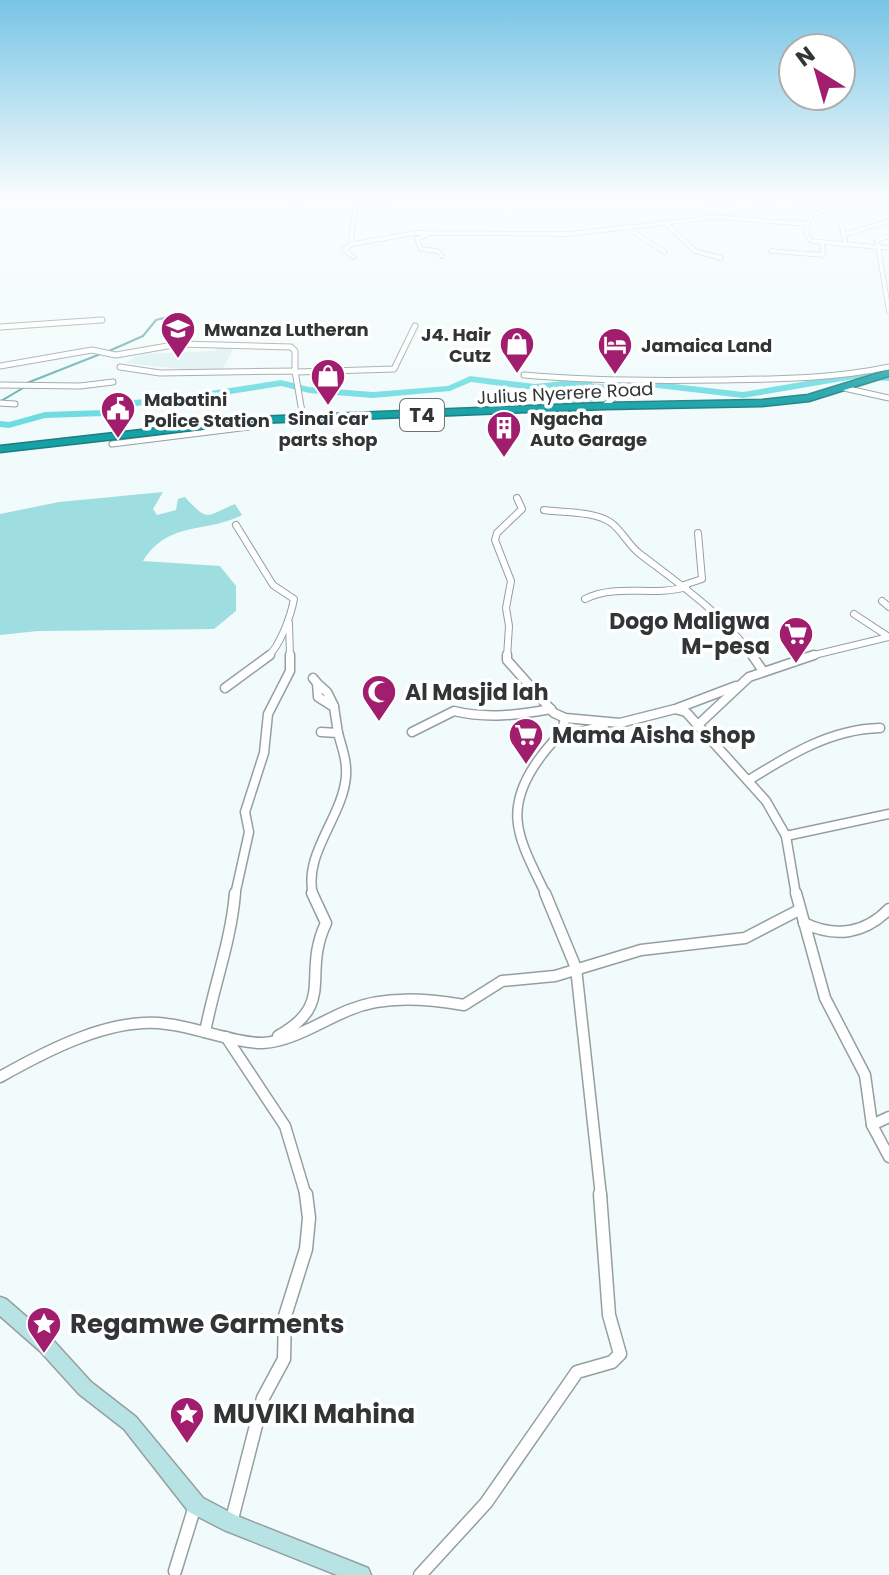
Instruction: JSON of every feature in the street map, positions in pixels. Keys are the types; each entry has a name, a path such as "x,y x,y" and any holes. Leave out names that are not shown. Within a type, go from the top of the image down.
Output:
{"highway":[{"name":"Julius Nyerere Road","path":"0,449 113,443 256,420 762,403 809,398 888,372"}],"main road":[{"path":"0,1305 46,1345 85,1388 130,1423 196,1505 231,1523 361,1575"}],"street":[{"path":"882,270 889,312"},
{"path":"0,327 102,320"},
{"path":"120,367 162,374 226,370 394,369 415,326"},
{"path":"0,366 99,349 116,355 202,343 291,347 295,351 303,418"},
{"path":"524,375 688,382 888,372"},
{"path":"0,385 19,388 113,382"},
{"path":"844,388 889,398"},
{"path":"604,406 622,391"},
{"path":"0,403 15,404"},
{"path":"517,498 522,509 495,537 511,581 506,608 509,626 506,658 551,709 565,718 608,723"},
{"path":"544,510 604,519 612,523 637,552 685,586 738,633 763,671"},
{"path":"205,1032 215,982 232,927 236,882 249,832 245,812 264,753 268,714 290,671 289,623 294,599 273,585 272,575 252,555 244,534 236,525"},
{"path":"585,599 611,590 629,588 664,593 702,579 698,533"},
{"path":"882,601 889,607"},
{"path":"854,614 889,637"},
{"path":"225,688 269,657 280,633 289,623"},
{"path":"420,1575 447,1550 485,1503 522,1455 577,1372 612,1362 620,1354 609,1315 598,1160 576,968 563,930 518,836 515,820 526,780 546,749 559,739 608,723 675,709 740,684 763,671 808,656 889,637"},
{"path":"262,1043 286,1032 301,1019 317,996 315,952 326,923 315,902 311,883 340,800 346,759 334,707 318,697 315,680"},
{"path":"699,724 740,684"},
{"path":"412,732 454,711 474,716 511,716 551,709"},
{"path":"675,709 686,712 699,724 749,780 766,801 786,836 799,910 829,1008 865,1075 872,1125 889,1157"},
{"path":"559,739 565,718"},
{"path":"749,780 818,743 867,727 880,728"},
{"path":"321,732 338,733"},
{"path":"786,836 889,814"},
{"path":"803,923 824,933 865,929 876,923 889,909"},
{"path":"0,1077 50,1049 125,1025 164,1023 262,1043 288,1037 353,1008 419,998 464,1005 502,981 555,976 641,950 745,938 799,910"},
{"path":"226,1037 285,1126 306,1193 309,1218 304,1257 285,1316 284,1359 263,1398 231,1523"},
{"path":"872,1125 889,1117"},
{"path":"175,1571 196,1505"}],"shaded area":[{"name":"Mwanza Lutheran","path":"221,344 236,344 223,368 211,372 126,363 141,354 215,351"},
{"path":"574,382 603,384 611,390 596,390 601,402 559,405 548,387"},
{"path":"163,492 153,509 157,515 176,510 178,499 185,497 204,514 213,514 235,504 242,515 176,533 153,548 143,561 220,566 236,586 236,611 214,629 38,631 0,635 0,514 59,502"}],"waterway":[{"path":"109,351 143,336 156,320 172,316"},
{"path":"27,383 103,353"},
{"path":"632,382 743,395 854,376 889,378"},
{"path":"0,424 9,425 45,415 104,413 134,403 281,383 309,390 373,395 450,388 470,379 535,387 591,381"},
{"path":"1,401 23,388"}],"place":[{"name":"Mwanza Lutheran","path":"178,360"},
{"name":"J4. Hair Cutz","path":"517,375"},
{"name":"Jamaica Land","path":"615,376"},
{"name":"Sinai car parts shop","path":"328,407"},
{"name":"Mabatini Police Station","path":"118,440"},
{"name":"Ngacha Auto Garage","path":"504,459"},
{"name":"Dogo Maligwa M-pesa","path":"796,665"},
{"name":"Al Masjid lah","path":"379,723"},
{"name":"Mama Aisha shop","path":"526,766"},
{"name":"Regamwe Garments","path":"44,1355"},
{"name":"MUVIKI Mahina","path":"187,1445"}]}
